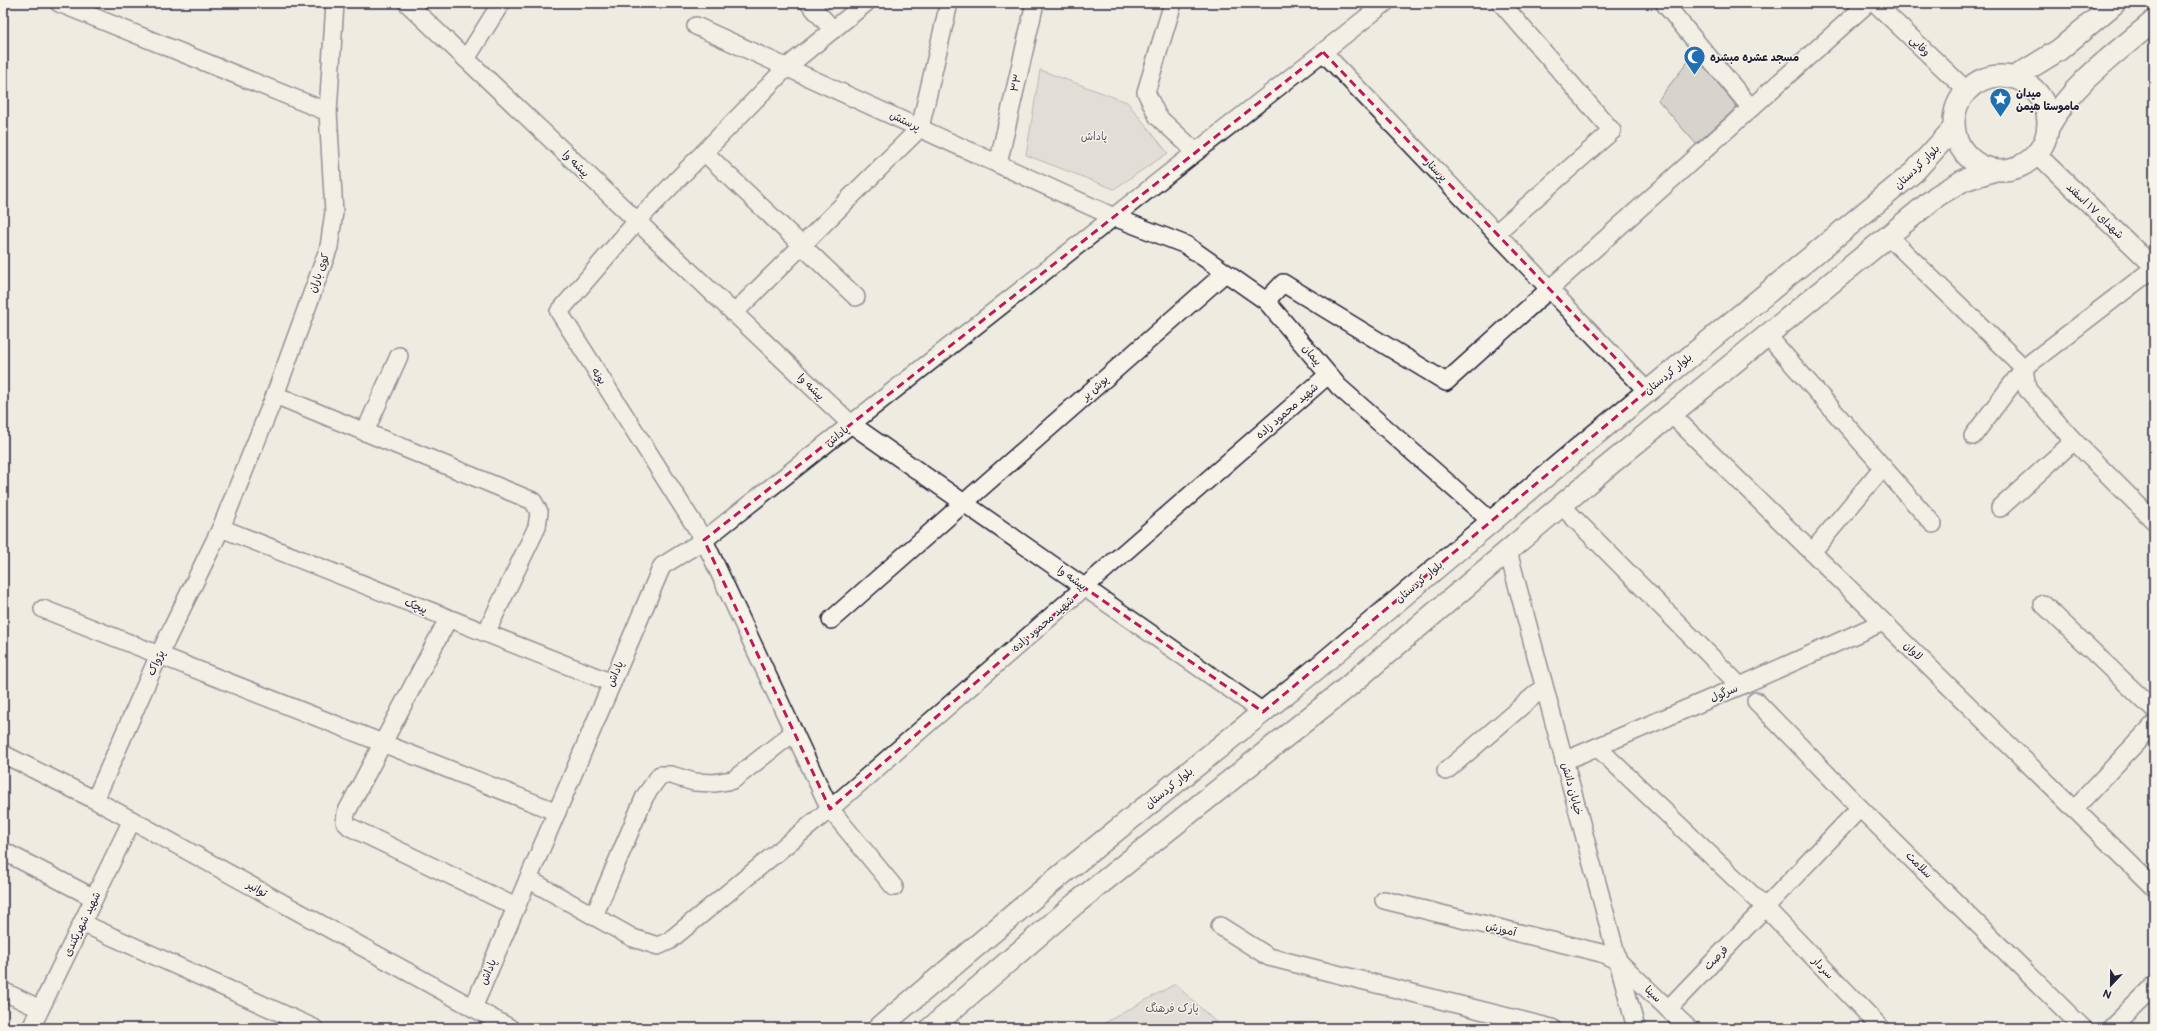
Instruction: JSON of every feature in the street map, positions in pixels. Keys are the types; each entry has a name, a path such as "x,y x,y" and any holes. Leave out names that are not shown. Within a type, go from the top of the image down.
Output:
{"main road":[{"path":"2015,77 2059,50 2115,3"},
{"path":"2049,126 2047,110 2040,96 2029,85 2015,77 2000,75 1984,78 1966,90 1954,113 1954,129 1958,144 1967,157 1980,166 1995,170 2011,170 2025,164 2037,154 2045,141 2049,126 2061,105 2089,76 2154,21"},
{"name":"بلوار کردستان","path":"879,1028 1050,884 1263,712 1647,391 1914,172 1954,129"},
{"path":"931,1028 1074,904 1344,690 1561,505 1937,196 1964,180 1995,170"}],"street":[{"path":"59,3 328,112"},
{"name":"کوی باران","path":"221,528 275,395 329,246 334,212 328,112 334,3"},
{"name":"پیشه وا","path":"407,3 851,424 1263,712"},
{"path":"466,59 501,3"},
{"path":"809,3 832,30"},
{"path":"636,221 787,67 866,3"},
{"path":"734,313 920,128 949,3"},
{"name":"۳۳","path":"998,164 1035,3"},
{"path":"1173,3 1146,92 1158,116 1196,152"},
{"name":"پاداش","path":"473,1008 662,566 704,540 1385,3"},
{"path":"1496,233 1612,131 1501,3"},
{"path":"1664,3 1751,108"},
{"path":"1266,301 1284,283 1446,382 1868,3"},
{"name":"وفایی","path":"1875,3 1966,90"},
{"name":"پرستش","path":"696,26 1114,217"},
{"name":"پرستار","path":"1324,52 1647,391"},
{"path":"704,152 801,247 856,297"},
{"name":"شهدای ۱۷ اسفند","path":"2037,154 2154,268"},
{"name":"پیمان","path":"1114,217 1186,245 1266,301 1339,388 1491,521"},
{"name":"پونه","path":"636,221 559,312 704,540"},
{"path":"1888,236 2024,368 2027,389 2074,441 2154,521"},
{"path":"1972,436 2024,368 2154,268"},
{"name":"پوش پر","path":"831,620 965,504 1226,273"},
{"path":"1767,335 1933,524"},
{"path":"365,432 399,356"},
{"name":"شهید محمود زاده","path":"594,916 646,943 658,946 669,941 830,809 1328,375"},
{"path":"275,395 533,501 539,512 537,527 486,633"},
{"name":"لاوان","path":"1671,414 2154,887"},
{"path":"2000,508 2074,441"},
{"path":"1812,552 1883,467"},
{"path":"1561,505 1740,686"},
{"name":"پیچک","path":"221,528 612,683"},
{"name":"پژواک","path":"95,800 159,654 221,528"},
{"path":"704,540 830,809 894,887"},
{"name":"خیابان دانش","path":"1508,551 1636,1028"},
{"path":"2043,604 2154,710"},
{"path":"44,609 557,812"},
{"path":"448,619 346,813 345,822 350,827 516,907"},
{"name":"سرگول","path":"1564,761 1740,686 1883,622"},
{"path":"1446,771 1544,686"},
{"name":"سلامت","path":"1756,701 1860,808 2083,1028"},
{"path":"2074,809 2154,724"},
{"path":"528,879 594,916 645,796 660,775 671,775 694,782 714,783 733,780 794,732"},
{"name":"سردار","path":"1597,747 1764,907 1881,1028"},
{"name":"توانیر","path":"3,754 95,800 510,1028"},
{"name":"فرصت","path":"1668,1009 1860,808"},
{"name":"شهید شهریکندی","path":"31,1028 132,820"},
{"path":"3,851 94,898"},
{"name":"آموزش","path":"1384,900 1601,953 1618,961"},
{"path":"82,923 314,1028"},
{"path":"1220,926 1270,957 1552,1028"},
{"name":"سینا","path":"1618,961 1688,1028"},
{"path":"2111,1028 2154,986"},
{"path":"3,990 40,1009"}],"path":[{"path":"1139,1028 1146,1022 1151,1028"}],"highlighted area":[{"path":"1323,52 1647,391 1263,712 1085,588 830,809 704,540"}],"green space":[{"name":"پاداش","path":"1040,70 1127,102 1168,153 1114,189 1026,155"},
{"name":"پارک فرهنگ","path":"1175,984 1222,1028 1098,1028 1101,1025"}],"building":[{"name":"مسجد عشره مبشره","path":"1694,54 1737,107 1696,144 1658,100"}],"place":[{"name":"مسجد عشره مبشره","path":"1695,76"},
{"name":"میدان ماموستا هیمن","path":"2000,118"}]}
